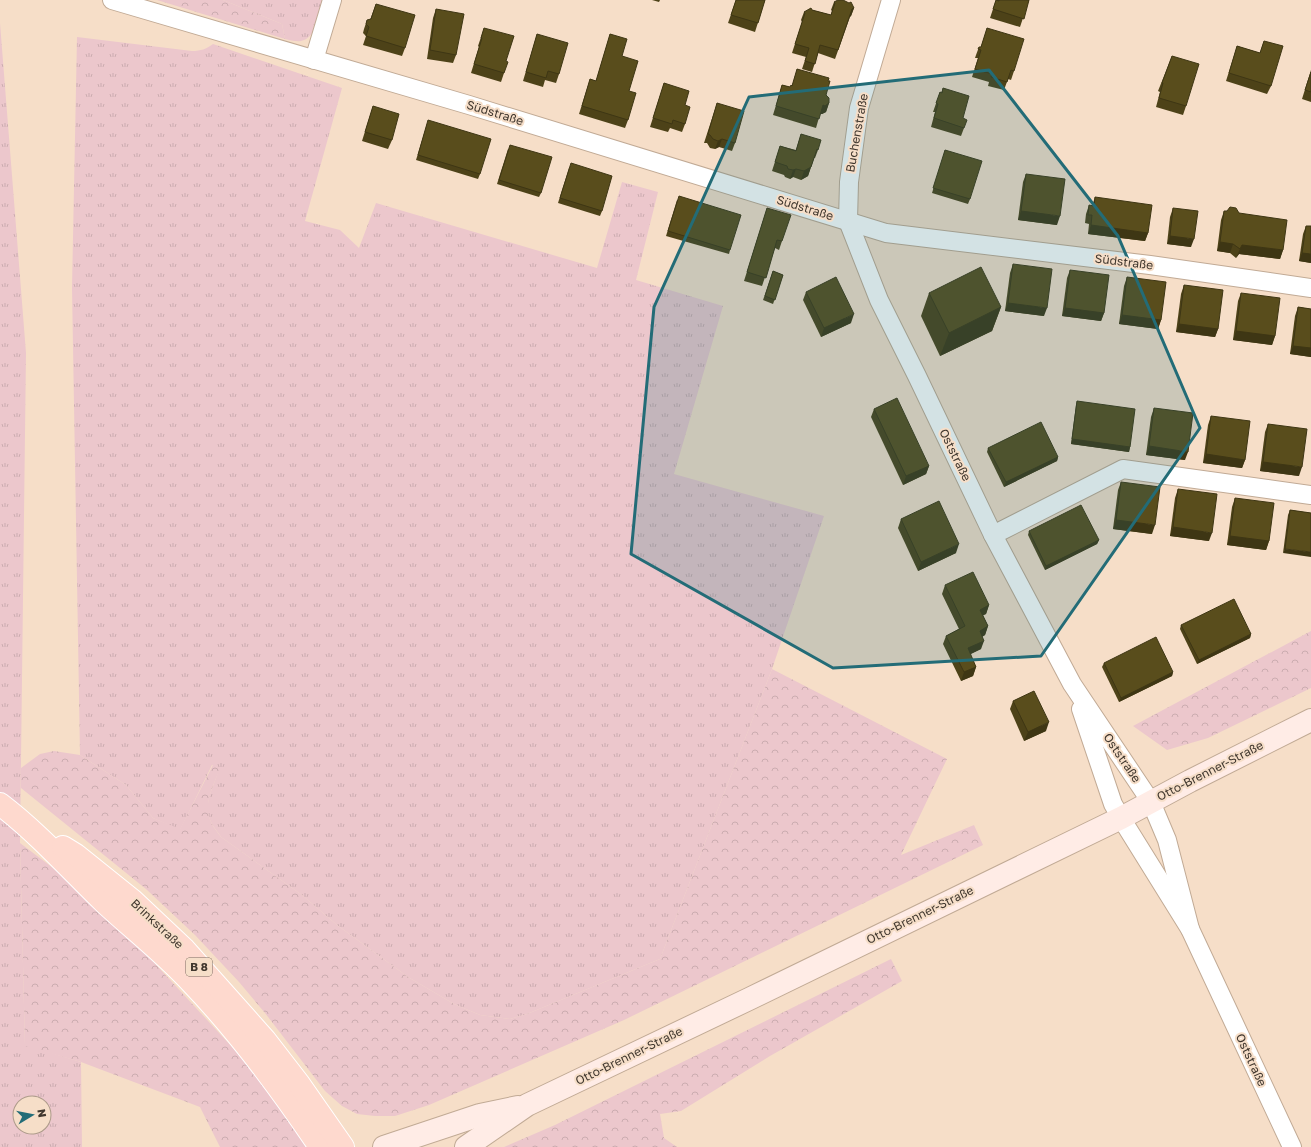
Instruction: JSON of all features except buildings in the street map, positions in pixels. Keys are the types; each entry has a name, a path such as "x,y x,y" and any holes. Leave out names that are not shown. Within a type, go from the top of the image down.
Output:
{"main road":[{"name":"Otto-Brenner-Straße","path":"466,1147 527,1105 1121,818 1311,720"},
{"name":"Brinkstraße","path":"0,805 21,821 76,855 132,900 184,949 266,1040 343,1147"},
{"name":"Brinkstraße","path":"21,821 106,903 191,981 229,1024 264,1069 320,1147"},
{"name":"Otto-Brenner-Straße","path":"384,1147 480,1115 527,1105"}],"street":[{"name":"Südstraße","path":"112,0 469,105 886,233 1150,265 1311,288"},
{"path":"314,60 332,0"},
{"name":"Buchenstraße","path":"848,221 849,182 858,108 890,0"},
{"name":"Oststraße","path":"848,221 879,300 993,535 1072,684 1150,802 1167,840 1190,929"},
{"path":"993,535 1123,469 1311,495"},
{"name":"Oststraße","path":"1072,684 1113,804 1190,929 1292,1147"}],"highlighted area":[{"path":"989,70 1118,236 1200,428 1041,656 833,668 631,554 654,307 749,97"}],"green space":[{"path":"157,0 223,0 282,24 285,39"},
{"path":"223,0 327,0 314,30 306,39 297,41 285,39 282,24"},
{"path":"0,23 26,353 20,843 25,1045 81,1062 82,1147 0,1147"},
{"path":"77,37 192,51 198,51 213,44 342,88 305,221 340,230 359,248 376,203 597,268 622,182 658,192 636,280 723,306 674,474 824,516 772,669 660,959 527,1014 510,1019 480,1015 454,1004 408,977 337,925 302,895 221,837 212,824 208,810 208,803 219,769 212,765 180,830 153,818 126,785 80,755 72,288"},
{"path":"1311,631 1311,688 1208,738 1167,750 1133,726"},
{"path":"772,669 947,759 901,855 974,825 983,845 624,1020 429,1105 395,1116 357,1114 342,1106 325,1091 265,1013 239,982 195,935 146,889 21,788 21,768 40,754 54,751 80,755 126,785 153,818 180,829 213,765 220,769 214,782 208,803 208,810 212,824 221,837 302,895 337,925 408,977 454,1004 480,1015 510,1019 527,1014 660,959"},
{"path":"20,843 98,902 245,1061 307,1147 220,1147 200,1107 81,1062 25,1046"},
{"path":"891,959 902,981 770,1056 681,1111 660,1114 664,1138 677,1147 504,1147 555,1125"}]}
